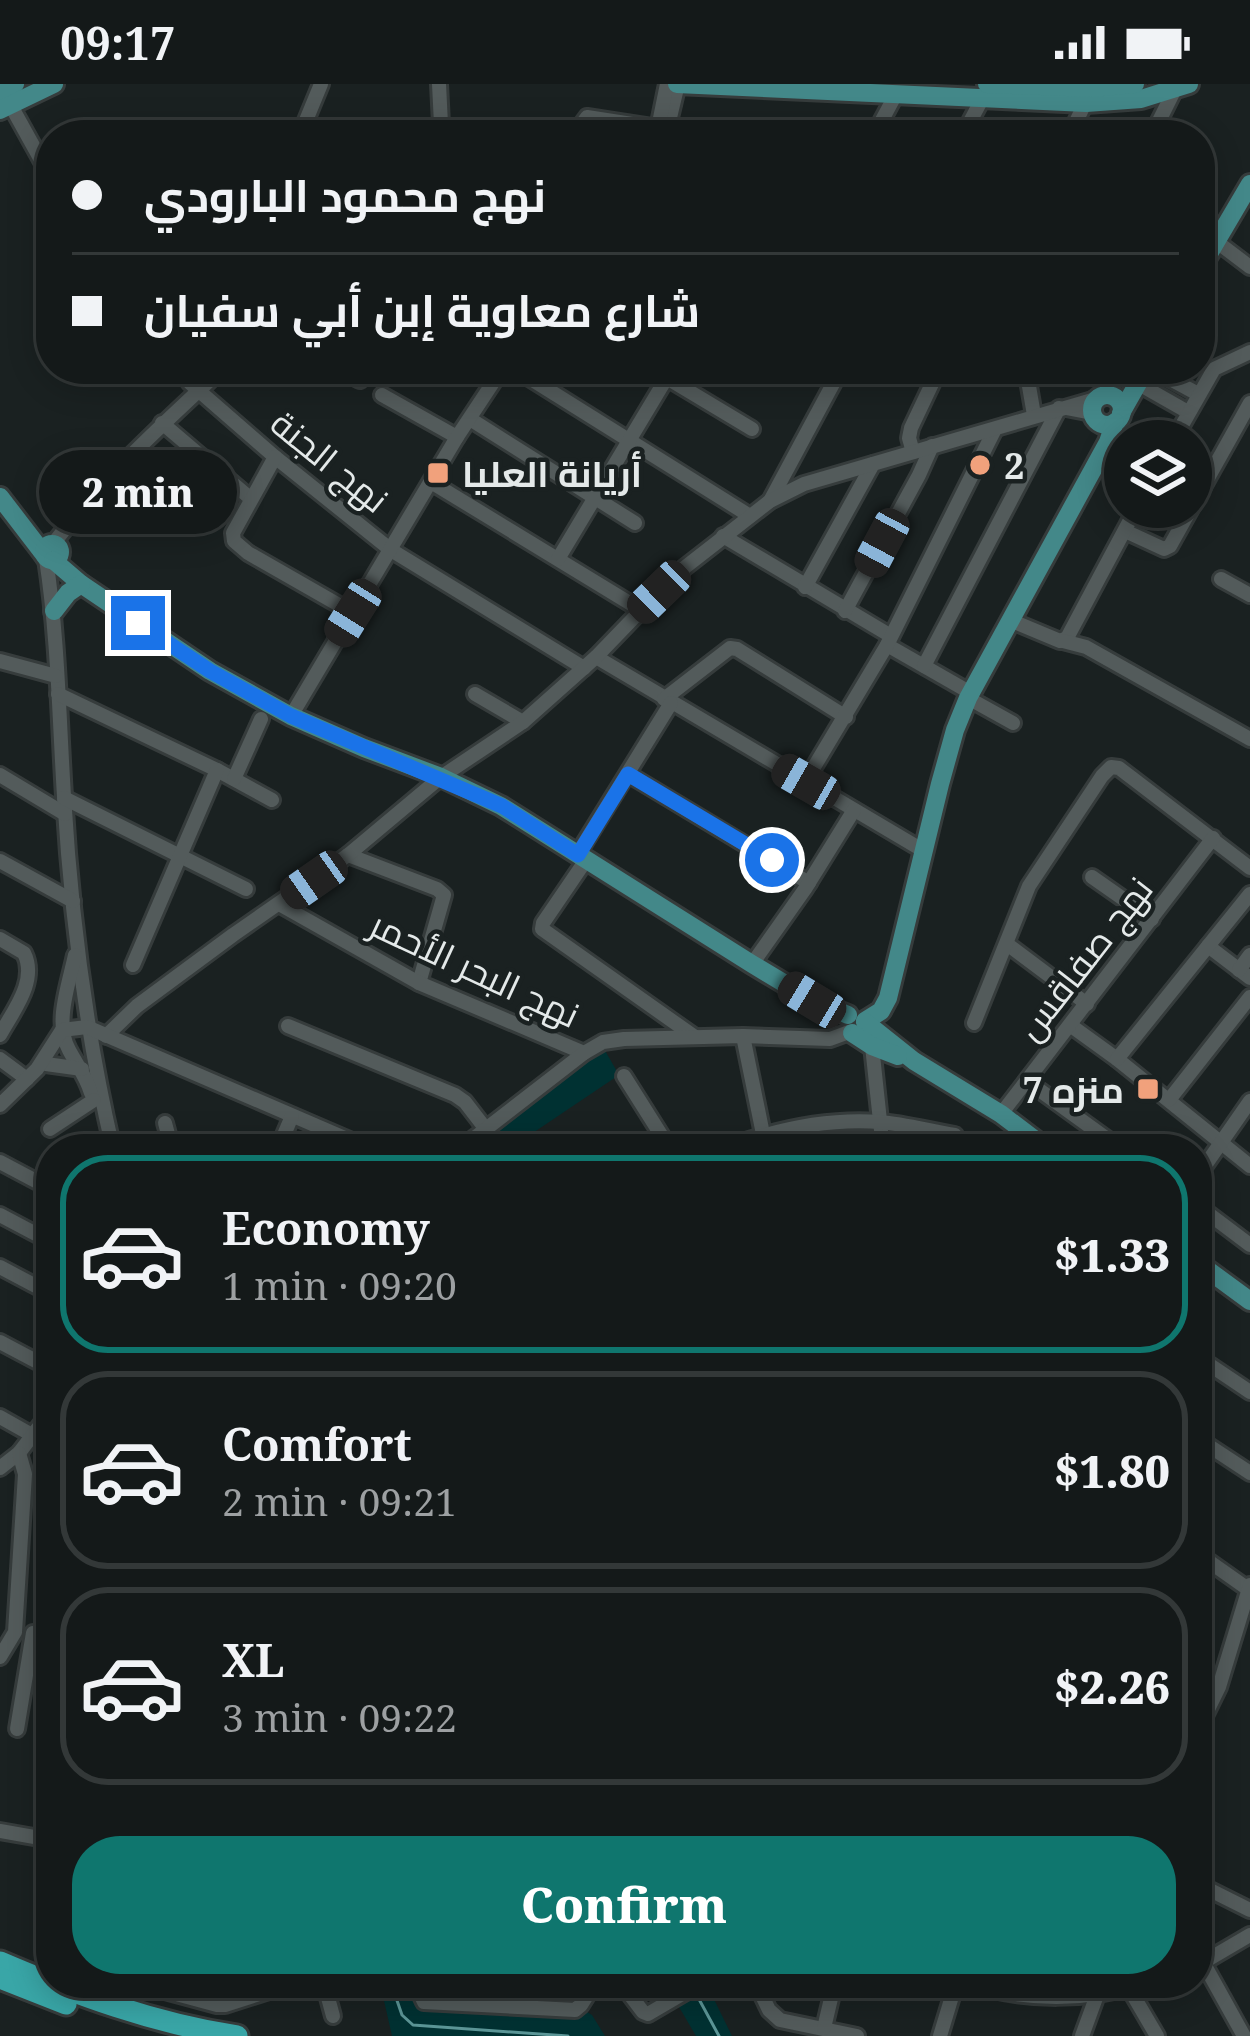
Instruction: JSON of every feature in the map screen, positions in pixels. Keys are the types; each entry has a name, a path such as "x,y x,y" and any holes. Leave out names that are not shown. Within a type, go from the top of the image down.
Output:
{"highway":[{"path":"0,1962 36,1977"},
{"path":"0,1978 36,1992"},
{"path":"51,1998 161,2036"},
{"path":"88,1998 154,2020 237,2036"}],"main road":[{"path":"7,96 54,84"},
{"path":"678,84 896,94 985,92 1078,104 1141,99 1182,87"},
{"path":"985,92 1078,104 1135,84"},
{"path":"1215,226 1250,184"},
{"path":"857,1021 890,991 955,730 970,695 1103,448 1106,410 1134,384"},
{"path":"5,509 114,606"},
{"path":"51,551 81,584 210,671 291,716 502,806 832,1017 857,1021 1027,1134"},
{"path":"54,611 81,584"},
{"path":"857,1021 872,1046 914,1061"},
{"path":"1212,1273 1250,1301"}],"street":[{"path":"308,120 322,84"},
{"path":"440,84 440,120"},
{"path":"664,120 667,84"},
{"path":"667,120 678,84"},
{"path":"1161,120 1182,87"},
{"path":"971,120 985,92"},
{"path":"882,120 896,94"},
{"path":"7,96 36,142"},
{"path":"1215,241 1250,267"},
{"path":"1215,369 1250,352"},
{"name":"نهج الجنة","path":"193,384 392,550 590,663 667,700 924,851"},
{"path":"105,1134 89,1073 96,1034 77,944 64,806 51,551 90,496 205,384"},
{"path":"291,716 488,384"},
{"path":"539,384 750,516"},
{"path":"558,560 662,384"},
{"path":"685,384 752,429"},
{"path":"770,501 829,384"},
{"path":"925,448 909,437 931,384"},
{"path":"1029,384 1034,415"},
{"path":"1156,384 1188,412"},
{"path":"1172,384 1198,394"},
{"path":"1184,420 1204,384"},
{"path":"382,395 457,437"},
{"path":"1125,531 1164,549 1170,546 1250,403"},
{"path":"924,667 1063,408"},
{"path":"0,1106 68,1048 137,1006 348,855 441,777 523,722 590,663 675,575 770,501 804,484 1034,415 1063,408 1106,410"},
{"path":"470,419 635,523"},
{"path":"162,422 250,498"},
{"path":"845,611 919,476 925,448 913,423"},
{"path":"805,587 879,462 913,423"},
{"path":"806,782 889,641 995,429"},
{"path":"275,457 250,498 233,533 234,541 353,613"},
{"path":"431,482 641,610"},
{"path":"1067,636 1127,528"},
{"path":"723,536 1012,723"},
{"path":"1221,579 1250,595"},
{"path":"1012,621 1067,636 1250,739"},
{"path":"696,1037 542,929 543,923 667,700 730,648 846,717"},
{"path":"0,661 56,676"},
{"path":"58,694 272,800"},
{"path":"475,694 523,722"},
{"path":"234,779 261,719"},
{"path":"974,1023 1035,874 1102,776 1116,767 1248,860"},
{"path":"133,964 218,770"},
{"path":"628,774 809,883"},
{"path":"0,775 182,855 246,889"},
{"path":"752,964 854,810"},
{"name":"نهج صفاقس","path":"1001,1114 1213,838"},
{"path":"348,855 444,895 419,983"},
{"path":"0,862 73,901"},
{"path":"1092,877 1152,919"},
{"path":"1118,1059 1250,894"},
{"name":"نهج البحر الأحمر","path":"279,904 419,983 584,1053"},
{"path":"0,938 24,953 29,967 26,988 0,1035"},
{"path":"37,1071 62,1030 77,944"},
{"path":"1007,944 1087,1004"},
{"path":"1208,946 1245,974 1250,955"},
{"path":"1169,1100 1250,997"},
{"path":"479,1134 584,1053 613,1040 811,1036 857,1021"},
{"path":"1070,1025 1209,1134"},
{"path":"288,1026 455,1095 485,1129"},
{"path":"62,1030 96,1034 135,1048 334,1134"},
{"path":"62,1030 68,1048 89,1073 106,1134"},
{"path":"743,1036 764,1134 820,1124 881,1122 949,1134"},
{"path":"872,1046 882,1134"},
{"path":"0,1059 37,1071 89,1073 107,1054 135,1048"},
{"path":"624,1076 661,1134"},
{"path":"1027,1081 1099,1134"},
{"path":"50,1130 94,1100"},
{"path":"1212,1155 1250,1101"},
{"path":"284,1134 292,1116"},
{"path":"165,1123 168,1134"},
{"path":"1212,1136 1250,1166"},
{"path":"0,1162 36,1181"},
{"path":"0,1215 36,1234"},
{"path":"1212,1216 1250,1245"},
{"path":"0,1267 36,1286"},
{"path":"0,1342 36,1361"},
{"path":"1212,1370 1250,1392"},
{"path":"0,1418 32,1435"},
{"path":"0,1468 19,1454 36,1431"},
{"path":"1212,1448 1250,1473"},
{"path":"0,1657 15,1632 25,1474 19,1454"},
{"path":"1212,1563 1249,1587 1212,1701"},
{"path":"15,1632 36,1633"},
{"path":"17,1729 33,1633"},
{"path":"0,1831 36,1837"},
{"path":"1212,1890 1250,1910"},
{"path":"1212,1958 1250,1935"},
{"path":"1212,1982 1244,2028"},
{"path":"191,1998 217,2005 247,1998"},
{"path":"328,1998 333,2016"},
{"path":"422,1998 424,2002 574,2010 585,1998"},
{"path":"632,1998 648,2014 675,1998"},
{"path":"764,1998 780,2020 857,2036"},
{"path":"824,2028 831,1998"},
{"path":"940,2036 951,1998"},
{"path":"1082,2036 1096,1998"},
{"path":"1139,1998 1157,2036"}],"shaded area":[{"path":"603,1047 619,1075 531,1134 489,1134"},
{"path":"383,1998 576,2017 584,2010 605,2036 392,2036"},
{"path":"674,1998 713,1998 732,2036 696,2036"}],"waterway":[{"path":"396,1998 402,2015 413,2025 568,2036"},
{"path":"698,1998 719,2036"}],"place":[{"name":"2","path":"980,465"},
{"name":"أريانة العليا","path":"438,473"},
{"name":"منزه 7","path":"1148,1089"}],"route":[{"path":"138,623 210,671 291,716 502,806 578,855 628,774 772,860"}]}
